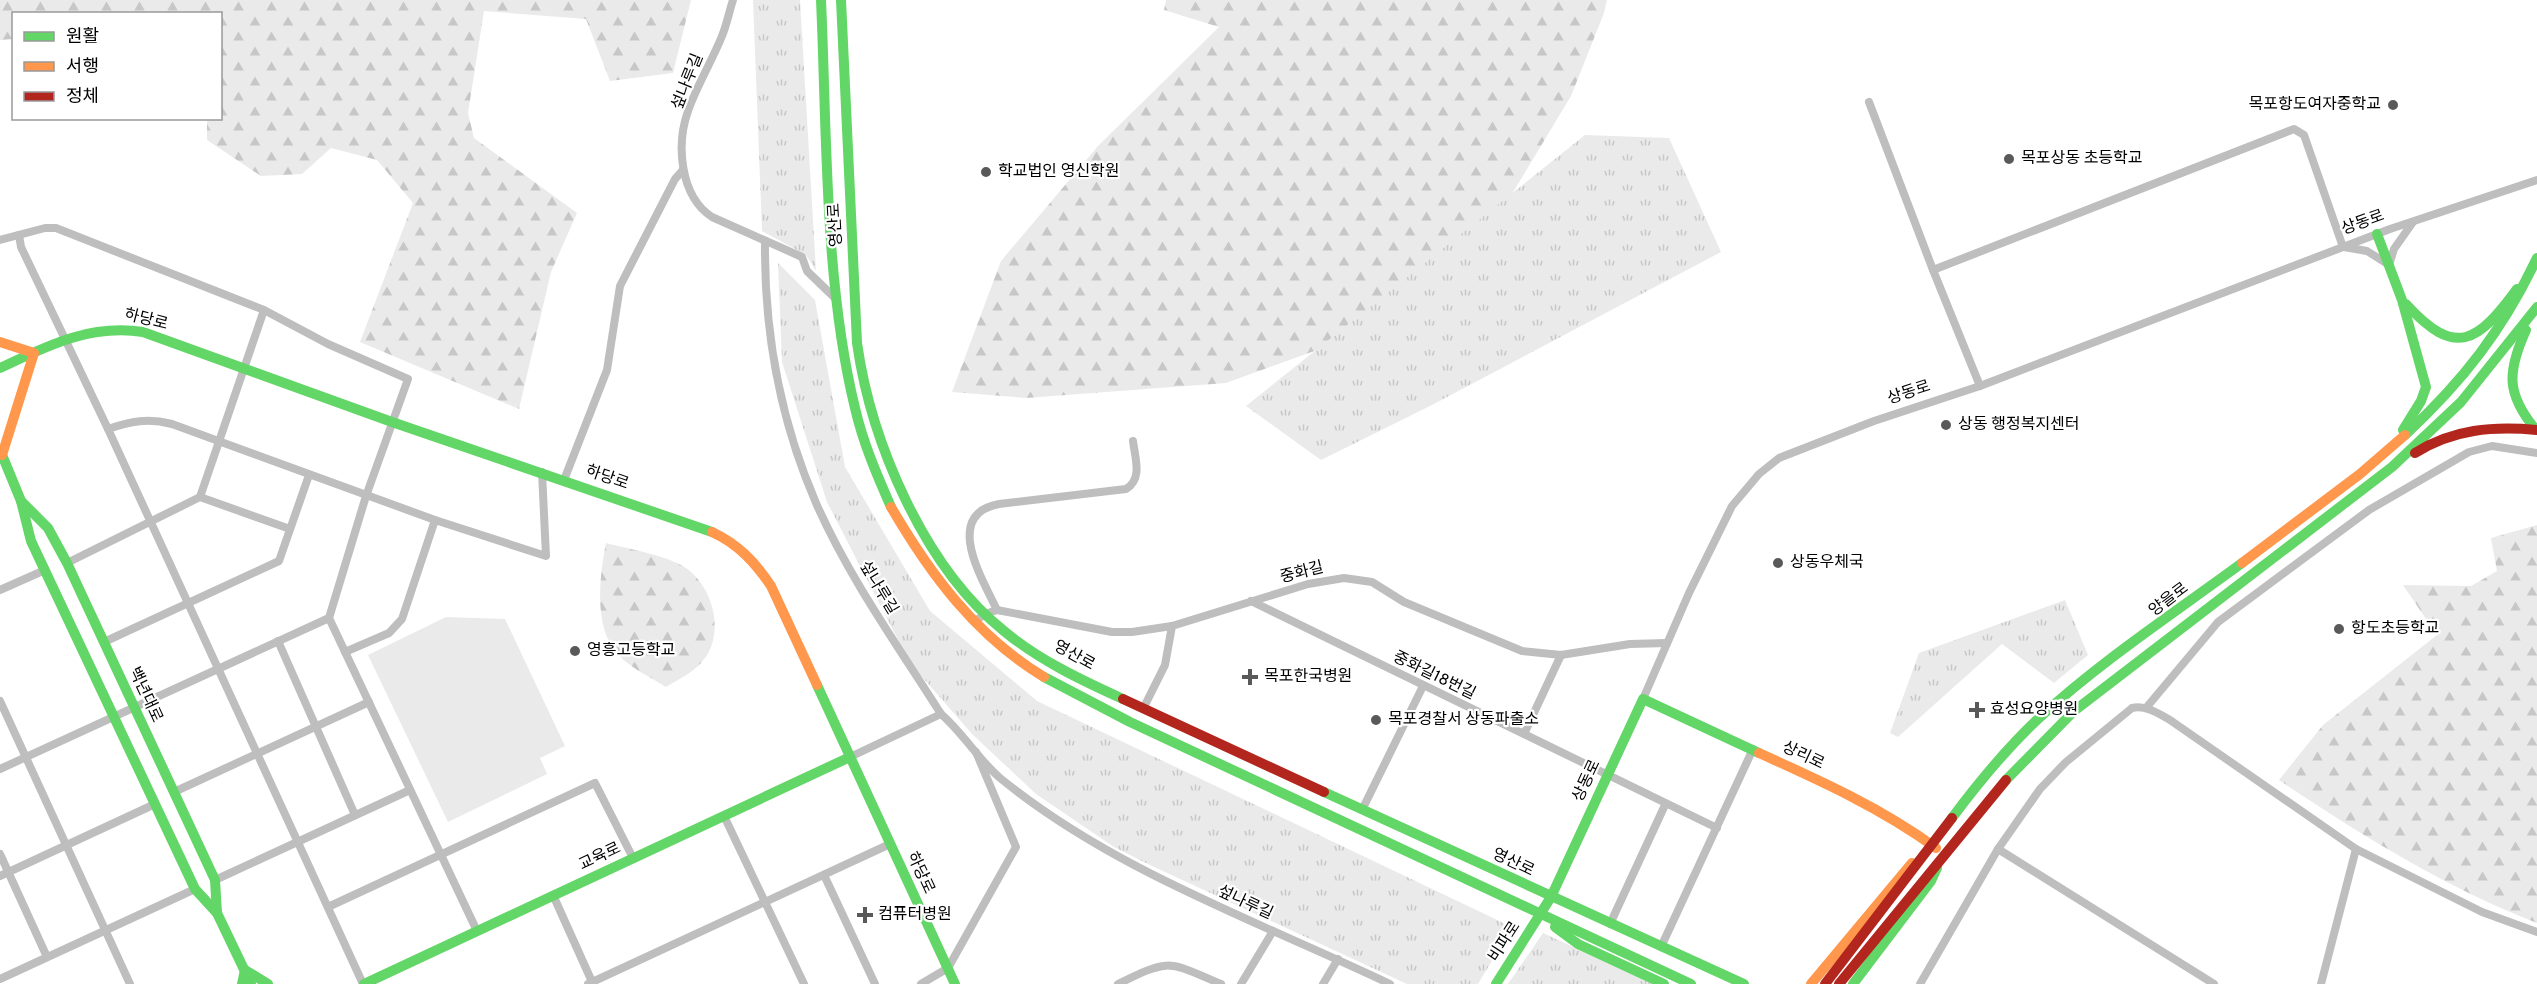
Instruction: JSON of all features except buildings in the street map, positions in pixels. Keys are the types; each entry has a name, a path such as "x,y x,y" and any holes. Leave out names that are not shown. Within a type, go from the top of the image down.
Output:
{"street":[{"name":"섶나루길","path":"733,0 722,35 687,114 683,170 702,211 765,241 769,337 788,425 804,471 816,503 854,577 941,714 976,750 998,777 1077,831 1171,884 1390,984"},
{"name":"영산로","path":"821,0 836,299 856,417 870,465 913,550 974,622 997,645 1022,662 1130,722 1540,916 1691,984"},
{"name":"영산로","path":"841,0 860,361 886,458 908,503 929,541 985,614 1028,647 1069,672 1143,709 1744,984"},
{"path":"1869,102 1980,386"},
{"path":"1933,270 2294,129 2304,135 2343,247 2367,251 2389,265"},
{"path":"564,480 607,370 620,286 675,179 683,170"},
{"name":"상동로","path":"1540,916 1551,897 1643,699 1666,643 1732,506 1767,467 1786,455 1864,424 1980,386 2377,234 2537,180"},
{"path":"2389,265 2394,249 2413,222"},
{"path":"0,240 45,228 57,228 264,310 328,344 408,379 366,496 329,618 477,931"},
{"path":"2362,471 2403,430 2426,387 2402,300 2377,234"},
{"path":"19,235 21,246 108,429 363,984"},
{"path":"765,241 787,248 802,257 807,271 836,299"},
{"path":"2402,300 2422,325 2438,336 2464,339 2480,333 2516,290 2537,252"},
{"name":"양을로","path":"1831,983 1932,844 1995,765 2060,699 2362,471 2464,378 2514,306 2537,258"},
{"path":"2536,430 2524,417 2512,396 2510,375 2514,353 2537,308"},
{"name":"양을로","path":"1831,983 2008,777 2074,711 2355,498 2444,421 2504,351 2537,308"},
{"path":"67,562 200,497 264,310"},
{"name":"하당로","path":"0,369 64,339 102,328 132,329 392,422 713,531 752,558 771,586 955,984"},
{"path":"0,342 34,353 1,453"},
{"path":"108,429 126,423 149,420 172,424 366,496 546,556 542,472"},
{"path":"2355,498 2421,449 2469,429 2536,430"},
{"path":"997,610 980,577 972,551 971,524 979,512 999,504 1125,489 1133,484 1137,477 1133,441"},
{"path":"2146,708 2218,622 2369,510 2469,452 2492,446 2537,453"},
{"name":"백년대로","path":"1,453 21,501 31,541 195,889 217,913 251,984"},
{"path":"104,642 279,561 309,475"},
{"path":"200,497 290,529"},
{"name":"백년대로","path":"21,501 48,528 67,562 215,880 217,913"},
{"path":"345,652 389,633 402,619 435,520"},
{"path":"0,590 45,570"},
{"name":"중화길","path":"974,622 985,614 997,610 1112,632 1132,632 1172,626 1251,600 1331,578 1372,582 1404,602 1497,643 1522,651 1561,655 1630,644 1666,643"},
{"name":"중화길18번길","path":"1251,600 1665,805 1718,828"},
{"path":"0,769 329,618"},
{"path":"1143,709 1165,665 1172,626"},
{"path":"278,641 355,815"},
{"path":"1524,734 1561,655"},
{"path":"1363,808 1423,686"},
{"name":"상리로","path":"1643,699 1860,799 1904,824 1943,854"},
{"path":"0,701 107,931 127,983"},
{"path":"174,792 369,702"},
{"path":"1920,984 1998,849 2040,789 2066,762 2132,708 2146,708 2170,720 2356,849 2472,907 2537,932"},
{"path":"850,757 941,714"},
{"path":"1661,947 1718,828 1752,749"},
{"path":"921,984 948,968 1016,847 976,750"},
{"name":"교육로","path":"363,984 850,757"},
{"path":"328,907 596,783 633,858"},
{"path":"215,880 410,790"},
{"path":"0,876 155,804"},
{"path":"1610,924 1665,805"},
{"path":"724,816 804,984"},
{"path":"553,895 591,983 890,844"},
{"path":"1811,984 1902,873 1932,844"},
{"path":"1998,849 2214,984"},
{"path":"2321,984 2356,849"},
{"path":"0,854 47,957"},
{"path":"1853,984 1930,881 1943,854"},
{"path":"824,875 875,984"},
{"path":"0,979 195,889"},
{"path":"1540,916 1578,944 1664,984"},
{"name":"비파로","path":"1496,984 1540,916"},
{"path":"1241,984 1274,931"},
{"path":"1323,984 1338,959"},
{"path":"1118,984 1162,964 1177,965 1221,984"},
{"path":"242,984 245,970 268,984"}],"green space":[{"path":"0,0 691,0 673,73 610,81 586,19 484,11 468,113 474,138 577,213 551,272 519,409 360,342 413,203 377,160 331,148 302,174 261,176 207,140 207,120 222,120 222,12 12,12 12,39 0,40"},
{"path":"753,0 800,0 816,271 806,255 762,231"},
{"path":"1166,0 1607,0 1571,96 1512,194 1320,349 1226,383 1026,398 952,392 1001,261 1098,146 1219,27 1164,10"},
{"path":"1585,135 1669,138 1721,252 1432,405 1321,460 1246,406"},
{"path":"778,263 815,300 845,467 930,611 1037,701 1512,927 1478,984 1407,984 1152,866 1114,847 1036,794 972,734 910,663 827,502 782,362"},
{"path":"2537,525 2537,923 2469,893 2404,859 2279,780 2323,725 2437,635 2403,585 2471,586 2497,571 2491,538"},
{"path":"606,543 662,557 682,566 699,580 711,603 715,628 708,653 693,670 666,687 624,660 607,637 600,597"},
{"path":"2065,600 2088,655 2054,683 2002,644 1898,737 1890,733 1919,653"},
{"path":"446,617 505,619 565,746 540,758 547,774 448,822 368,655"},
{"path":"1543,933 1653,984 1508,984"}],"traffic: fast":[{"path":"821,0 826,153 837,310 858,421 891,507"},
{"path":"841,0 857,343 864,381 889,461 926,538 949,573 975,604 1004,631 1031,651 1076,677 1123,699"},
{"path":"2377,234 2402,300 2426,387 2421,401 2403,430"},
{"path":"2405,435 2445,395 2480,353 2510,308 2537,258"},
{"path":"2406,304 2439,332 2453,337 2466,337 2478,332 2490,321 2517,289"},
{"path":"2006,780 2074,711 2392,467 2461,402 2537,307"},
{"path":"0,368 52,345 86,334 123,330 143,332 392,422 712,532"},
{"path":"2526,330 2515,358 2513,382 2519,405 2536,430"},
{"path":"0,450 21,501 31,541 195,889 217,913 251,984"},
{"path":"21,501 48,528 67,563 215,880 217,913"},
{"path":"1952,818 1982,779 2039,718 2138,638 2242,563"},
{"path":"1044,677 1130,722 1691,984"},
{"path":"817,685 955,984"},
{"path":"1496,984 1551,897 1643,699 1759,753"},
{"path":"364,984 850,757"},
{"path":"1324,792 1744,984"},
{"path":"1853,984 1931,881 1937,868"},
{"path":"1555,927 1578,944 1664,984"},
{"path":"242,984 245,970 268,984"}],"traffic: slow":[{"path":"0,342 34,353 2,455 0,454"},
{"path":"2242,563 2360,474 2405,435"},
{"path":"891,507 922,556 957,602 997,643 1044,677"},
{"path":"712,532 745,554 771,586 817,685"},
{"path":"1759,753 1872,808 1936,848"},
{"path":"1811,984 1912,863"}],"traffic: jam":[{"path":"2415,453 2444,439 2474,431 2537,430"},
{"path":"1123,699 1324,792"},
{"path":"1839,984 2006,780"},
{"path":"1825,984 1952,818"}],"place":[{"name":"목포항도여자중학교","path":"2393,105"},
{"name":"목포상동 초등학교","path":"2009,159"},
{"name":"학교법인 영신학원","path":"986,172"},
{"name":"상동 행정복지센터","path":"1946,425"},
{"name":"상동우체국","path":"1778,563"},
{"name":"항도초등학교","path":"2339,629"},
{"name":"영흥고등학교","path":"575,651"},
{"name":"목포한국병원","path":"1250,677"},
{"name":"효성요양병원","path":"1977,710"},
{"name":"목포경찰서 상동파출소","path":"1376,720"},
{"name":"컴퓨터병원","path":"865,915"}]}
